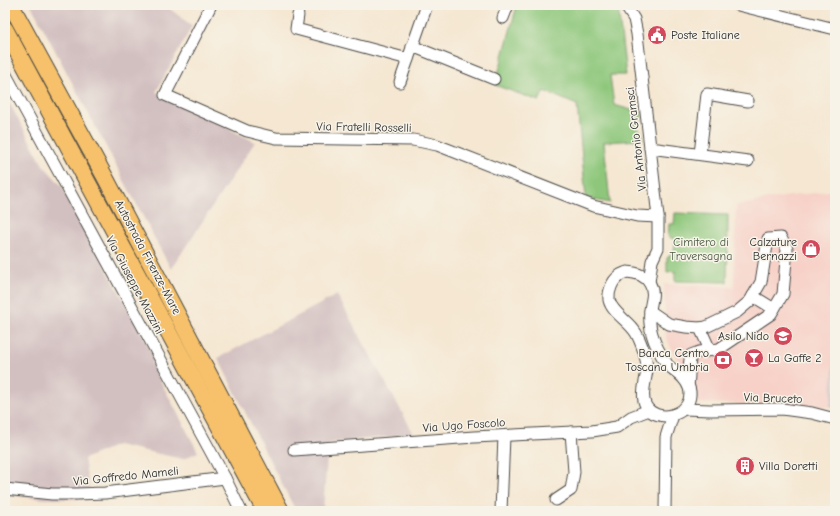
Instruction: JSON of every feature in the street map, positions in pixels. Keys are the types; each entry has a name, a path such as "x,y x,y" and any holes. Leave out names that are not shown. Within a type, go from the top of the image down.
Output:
{"highway":[{"name":"Autostrada Firenze-Mare","path":"11,5 109,184 281,511"},
{"name":"Autostrada Firenze-Mare","path":"5,29 265,511"}],"street":[{"name":"Via Fratelli Rosselli","path":"210,5 165,95 247,131 276,138 414,140 437,145 593,206 636,216 658,217"},
{"path":"400,82 427,5"},
{"path":"503,18 508,5"},
{"path":"738,5 835,29"},
{"name":"Via Antonio Gramsci","path":"628,8 634,19 637,34 658,217 658,248 652,261 650,282 653,291 650,311 651,332 656,348 668,365 682,377 688,385"},
{"path":"298,14 296,29 408,59"},
{"path":"412,46 494,78"},
{"name":"Via Giuseppe Mazzini","path":"5,73 225,478 241,511"},
{"path":"700,154 707,94 748,101"},
{"path":"650,148 748,160"},
{"path":"650,311 669,324 700,328 706,327 737,312 750,301 762,282 768,239 781,238 786,249 783,294 771,314 719,349 699,352 691,355 689,362 688,385 690,391 689,402 684,409 667,417 654,413"},
{"path":"636,273 652,261"},
{"path":"650,282 644,276 627,272 619,276 614,281 610,288 609,300 615,312 627,322 636,333 647,362 644,382 645,404 654,413 666,437"},
{"path":"753,296 774,309"},
{"path":"700,328 710,350"},
{"path":"690,396 710,410"},
{"name":"Via Ugo Foscolo","path":"294,450 504,436 592,432 617,427 631,417 644,397"},
{"name":"Via Bruceto","path":"684,409 782,409 812,413 835,419"},
{"name":"Via Ugo Foscolo","path":"631,417 654,413"},
{"path":"665,511 666,437 673,415"},
{"path":"556,500 571,490 574,472 571,432"},
{"path":"501,511 504,436"},
{"name":"Via Goffredo Mameli","path":"5,489 52,494 105,493 225,478"}],"shaded area":[{"path":"31,5 165,5 192,26 156,92 255,142 171,269"},
{"path":"5,95 43,165 61,185 156,360 151,363 198,452 183,459 117,445 84,459 91,499 46,499 5,495"},
{"path":"835,190 835,345 830,407 699,403 666,338 664,284 734,287 736,206 769,199"},
{"path":"337,295 414,434 328,443 323,511 296,511 218,358"},
{"path":"835,345 835,408 830,407"}],"green space":[{"path":"513,5 616,5 618,7 626,75 610,75 614,105 642,113 641,121 637,121 637,127 642,133 642,140 604,142 610,203 586,198 577,105 544,91 539,101 495,85 516,9"},
{"name":"Cimitero di Traversagna","path":"675,213 728,215 727,282 675,281 675,271 667,272 667,258 674,252 675,240 668,236 669,224 674,224"}],"place":[{"name":"Poste Italiane","path":"657,35"},
{"name":"Calzature Bernazzi","path":"811,249"},
{"name":"Asilo Nido","path":"783,336"},
{"name":"La Gaffe 2","path":"754,358"},
{"name":"Banca Centro Toscana Umbria","path":"723,360"},
{"name":"Villa Doretti","path":"745,466"}]}
